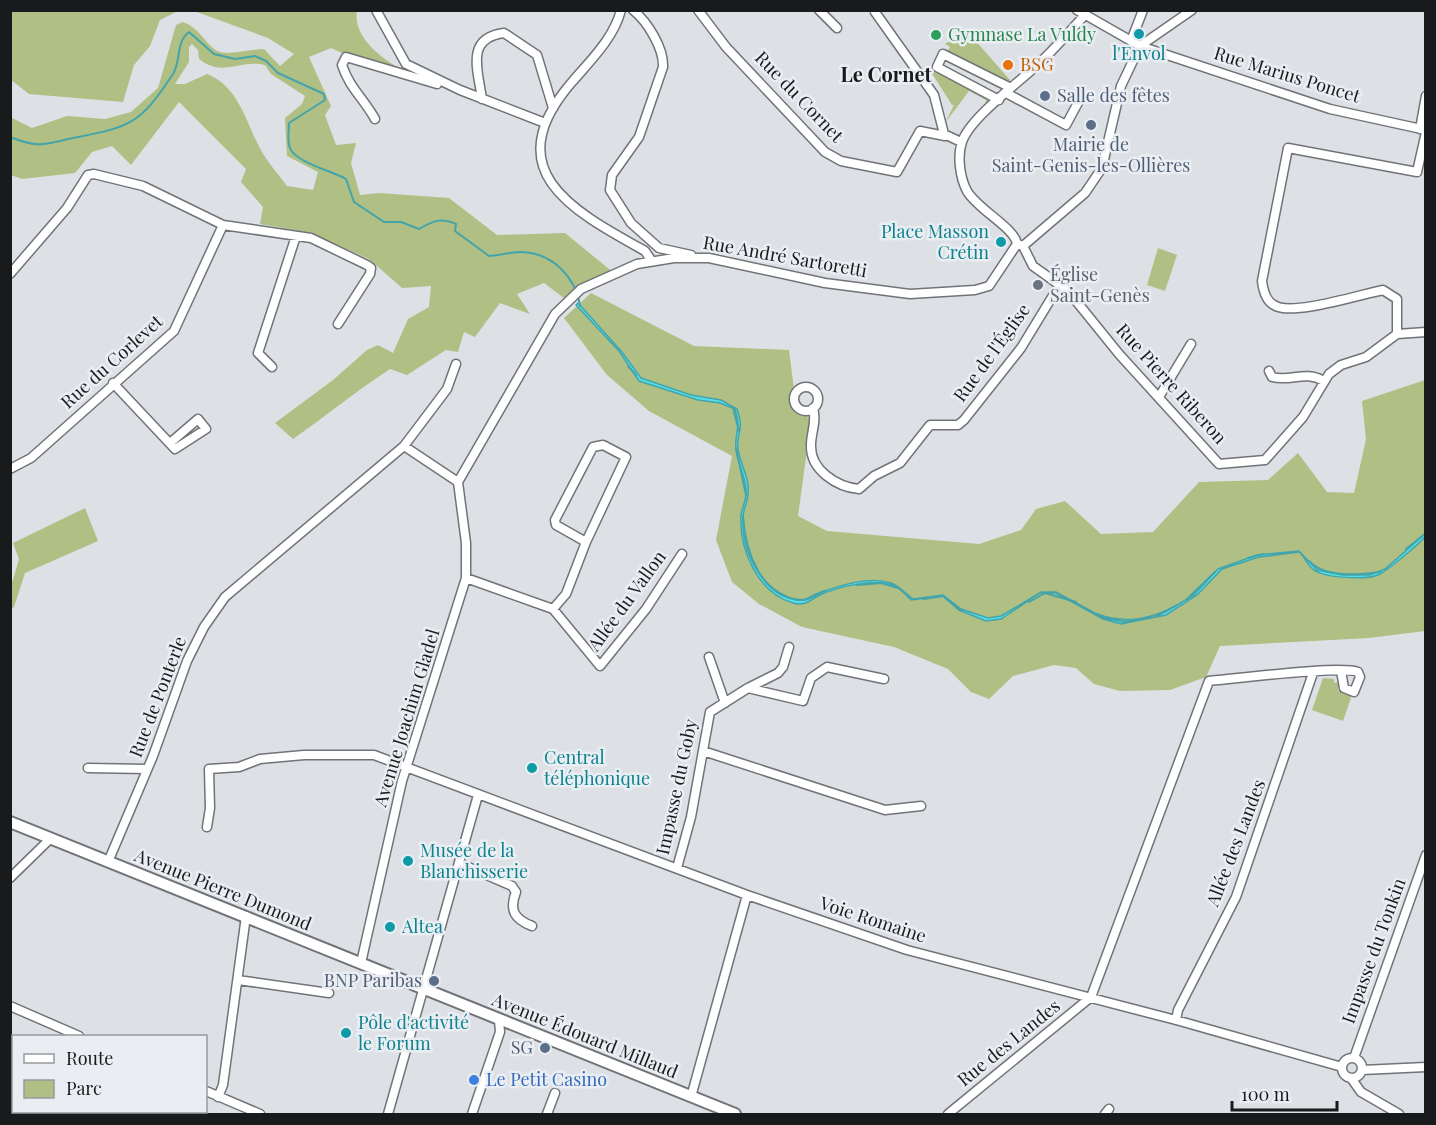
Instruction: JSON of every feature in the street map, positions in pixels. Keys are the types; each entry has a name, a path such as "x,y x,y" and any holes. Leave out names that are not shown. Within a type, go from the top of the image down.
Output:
{"main road":[{"name":"Avenue Pierre Dumond","path":"10,822 423,988"},
{"name":"Avenue Édouard Millaud","path":"423,988 735,1114"}],"street":[{"path":"376,10 406,64 460,90 545,123"},
{"path":"621,10 616,23 594,57 553,108 540,139 539,155 551,184 581,213 645,251 651,260"},
{"path":"633,10 645,24 664,57 663,67 639,138 612,175 610,190 630,223 660,248 687,252 694,257"},
{"name":"Rue du Cornet","path":"698,10 726,47 825,152 841,161 897,172 920,131 945,136"},
{"path":"819,10 837,28"},
{"path":"1131,41 1143,10"},
{"path":"1140,45 1192,10"},
{"path":"875,12 934,95 945,136 962,142 972,127 1008,90 1037,66 1081,13"},
{"name":"Rue Marius Poncet","path":"1081,13 1140,45 1330,109 1424,130"},
{"path":"483,99 477,56 479,43 490,35 504,33 537,55 553,108"},
{"name":"Rue André Sartoretti","path":"458,482 555,314 578,291 651,260 694,257 725,260 825,283 925,294 975,290 989,285 1020,245 1085,193 1102,168 1121,86 1140,45"},
{"path":"999,100 936,67 943,54 1066,125 1080,99"},
{"path":"375,119 367,104 348,83 342,65 346,57 460,90"},
{"path":"1397,334 1397,299 1383,290 1315,306 1284,309 1273,305 1264,291 1262,281 1288,148 1417,172 1424,130 1425,96"},
{"name":"Rue Pierre Riberon","path":"962,142 961,172 966,189 979,207 1014,236 1033,266 1060,284 1220,464 1266,460 1303,417 1323,381"},
{"path":"10,274 66,208 88,175 143,186 223,225 311,238 371,268 370,274 338,324"},
{"name":"Rue du Corlevet","path":"10,469 31,458 174,331 223,225"},
{"path":"272,367 258,353 296,236"},
{"name":"Rue de l'Église","path":"813,408 816,420 811,447 815,463 827,477 848,488 859,489 874,476 900,464 930,425 957,425 964,420 1021,348 1060,284"},
{"path":"1269,371 1272,377 1279,379 1305,374 1323,381 1341,365 1366,357 1397,334 1425,332"},
{"path":"1159,397 1191,344"},
{"name":"Rue de Ponterle","path":"108,862 147,770 187,661 204,627 225,597 404,446 447,389 456,364"},
{"path":"113,383 170,443"},
{"path":"466,578 553,609 566,594 586,542 626,457 603,445 593,447 555,520 561,530 586,542"},
{"path":"404,446 458,482"},
{"name":"Avenue Joachim Gladel","path":"362,963 378,879 406,768 466,578 466,543 458,482"},
{"name":"Allée du Vallon","path":"553,609 600,666 646,609 682,554"},
{"name":"Impasse du Goby","path":"677,868 691,817 708,716 748,688 778,673 783,667 789,647"},
{"path":"709,657 725,703"},
{"path":"748,688 803,701 812,678 827,667 884,680"},
{"path":"1091,997 1149,847 1209,681 1341,671"},
{"name":"Allée des Landes","path":"1176,1020 1178,1010 1236,897 1313,673"},
{"path":"703,751 885,810 921,806"},
{"name":"Voie Romaine","path":"207,827 210,808 209,769 239,767 260,759 334,754 374,755 747,895 907,950 1091,997 1342,1067"},
{"path":"88,768 147,770"},
{"path":"388,1114 478,795"},
{"path":"10,878 51,838"},
{"name":"Impasse du Tonkin","path":"1354,1058 1425,855"},
{"path":"459,862 512,886 516,892 512,908 514,915 518,921 532,926"},
{"path":"691,1097 747,895"},
{"path":"218,1097 223,1085 246,916"},
{"path":"238,976 328,993"},
{"name":"Rue des Landes","path":"948,1114 1091,997"},
{"path":"10,1006 76,1035"},
{"path":"472,1114 500,1032 500,1020"},
{"path":"500,1032 513,1025"},
{"path":"1351,1078 1358,1076 1362,1070 1361,1063 1354,1058 1347,1059 1342,1067 1343,1073 1351,1078 1360,1092 1399,1114"},
{"path":"1362,1070 1425,1067"},
{"path":"207,1092 260,1114"},
{"path":"547,1114 555,1093"}],"green space":[{"path":"178,10 160,20 150,46 134,65 123,102 29,94 10,79 10,11"},
{"path":"194,11 357,11 362,35 373,49 394,65 383,72 331,48 309,57 331,106 325,115 336,145 356,143 351,163 360,195 379,193 449,198 497,235 565,233 614,273 582,283 564,298 544,283 517,294 530,314 500,303 475,337 464,332 458,352 446,350 407,375 390,369 293,439 275,423 333,380 367,350 378,345 393,353 408,319 429,307 431,286 402,288 369,259 311,233 260,224 263,207 241,182 246,169 179,102 131,165 112,146 92,152 75,173 22,179 11,175 10,117 32,128 67,116 105,119 131,112 158,88 176,25 183,22 189,25 220,52 264,49 280,66 294,54 268,38","holes":["192,44 198,50 199,59 216,67 265,65 271,74 305,96 302,104 285,118 287,156 318,172 313,190 287,186 262,152 235,97 218,80 207,74 185,84 175,84 189,62 189,47"]},
{"path":"967,31 1010,80 1007,83 947,52 950,47 945,44"},
{"path":"933,70 990,99 985,104 986,100 969,91 945,123 954,105 931,72"},
{"path":"1158,248 1177,255 1165,291 1147,285"},
{"path":"591,293 694,346 789,350 796,405 811,421 798,516 827,531 979,544 1021,530 1036,509 1065,501 1101,534 1153,532 1199,482 1268,480 1298,453 1327,492 1354,493 1366,439 1362,401 1425,380 1425,631 1369,638 1220,646 1206,677 1170,690 1120,691 1094,684 1076,668 1054,665 1013,676 989,699 971,692 948,669 894,647 802,627 759,604 732,582 716,540 732,456 649,411 607,375 564,318"},
{"path":"85,508 98,541 25,573 14,607 11,609 11,581 19,559 13,543"},
{"path":"1323,678 1334,679 1334,683 1338,682 1338,690 1352,695 1343,721 1312,710"}],"water":[{"path":"578,303 622,352 641,378 691,395 721,400 737,409 740,423 738,449 748,488 743,516 745,541 754,565 761,575 779,592 795,600 805,599 846,584 874,580 891,583 900,589 913,599 943,595 961,609 988,618 1001,616 1041,592 1056,592 1104,618 1123,622 1155,617 1167,611 1194,595 1218,569 1257,555 1299,551 1317,570 1343,575 1370,575 1385,569 1425,534 1425,537 1388,568 1372,577 1345,577 1319,573 1299,552 1259,557 1222,569 1197,595 1166,615 1121,624 1103,619 1056,593 1040,593 1001,619 986,621 959,610 943,596 911,600 898,588 880,583 846,586 804,603 793,603 770,590 761,580 747,556 741,528 746,487 736,449 738,422 735,409 639,381 619,351 576,305"}],"waterway":[{"path":"10,137 28,143 48,143 108,130 132,121 152,104 173,74 180,46 189,32 214,54 235,59 255,56 266,61 278,73 324,94 325,100 289,123 289,145 299,158 346,179 354,202 384,222 401,222 419,229 437,221 456,224 455,231 489,256 522,252 544,257 553,262 568,277 574,286 580,306"},
{"path":"628,366 636,375"},
{"path":"733,408 739,431"},
{"path":"736,448 746,495"},
{"path":"743,516 752,558 758,571 776,592 788,598 803,600 825,591"},
{"path":"1406,549 1426,533"},
{"path":"1248,558 1263,554"},
{"path":"1309,561 1333,573 1380,572"},
{"path":"1187,599 1215,572"},
{"path":"857,585 881,583 898,588"},
{"path":"1029,602 1045,593 1076,602"},
{"path":"924,599 943,596 961,611"},
{"path":"1097,614 1117,619 1138,619 1158,614 1177,605"}],"place":[{"name":"l'Envol","path":"1139,34"},
{"name":"Gymnase La Vuldy","path":"936,35"},
{"name":"BSG","path":"1008,65"},
{"name":"Salle des fêtes","path":"1045,96"},
{"name":"Mairie de Saint-Genis-les-Ollières","path":"1091,125"},
{"name":"Place Masson Crétin","path":"1001,242"},
{"name":"Église Saint-Genès","path":"1038,285"},
{"name":"Central téléphonique","path":"532,768"},
{"name":"Musée de la Blanchisserie","path":"408,861"},
{"name":"Altea","path":"390,927"},
{"name":"BNP Paribas","path":"434,981"},
{"name":"Pôle d'activité le Forum","path":"346,1033"},
{"name":"SG","path":"545,1048"},
{"name":"Le Petit Casino","path":"474,1080"}],"district":[{"name":"Le Cornet","path":"886,75"}]}
